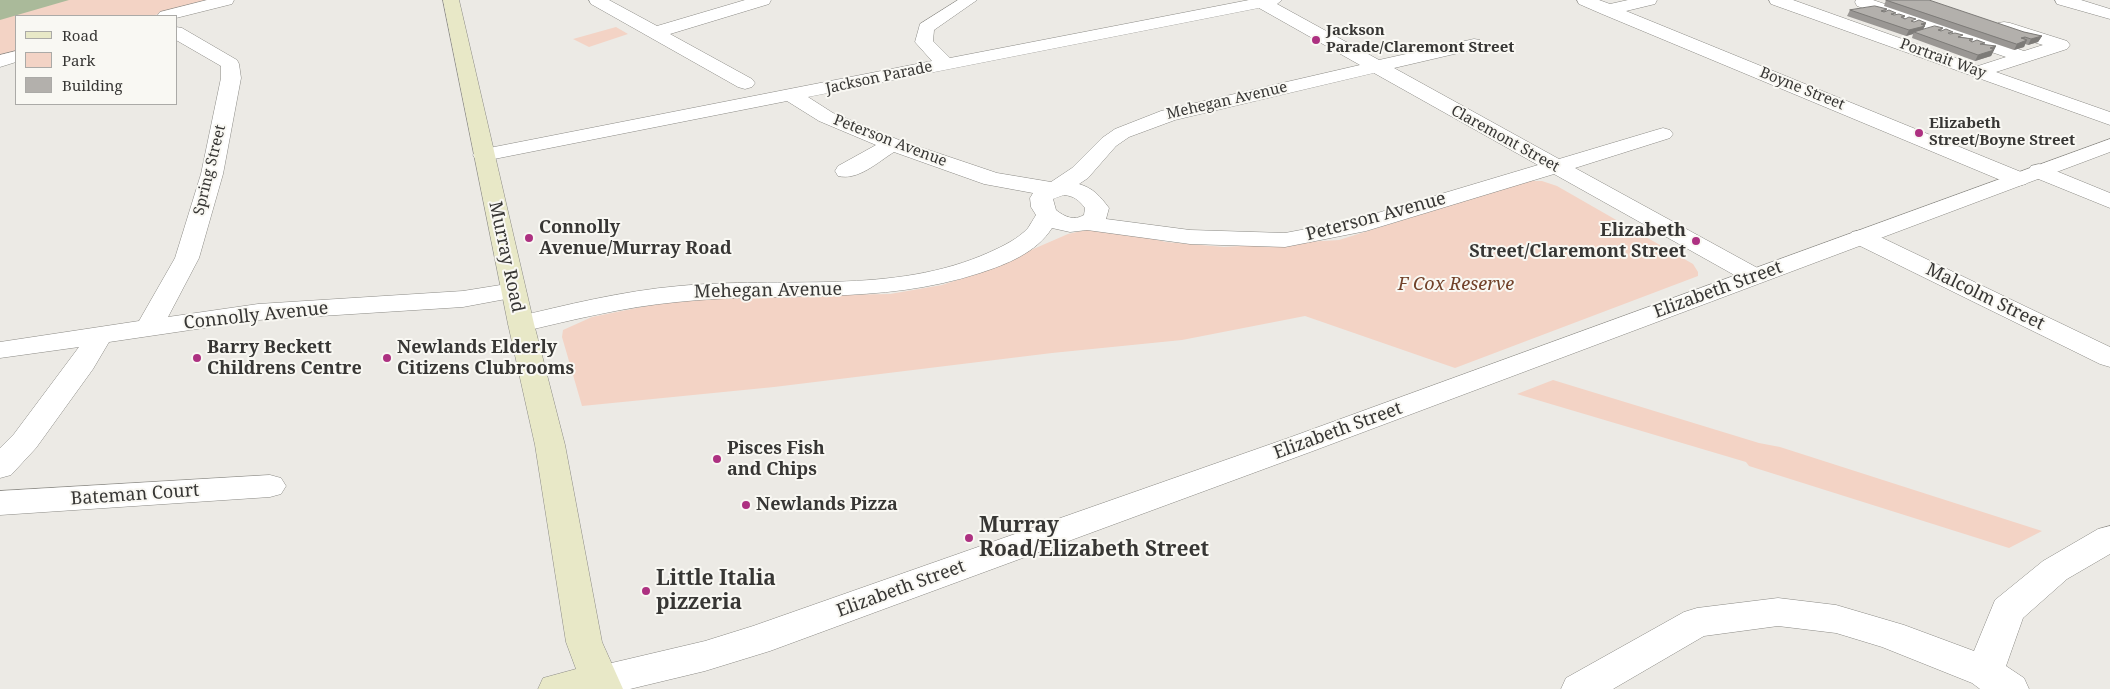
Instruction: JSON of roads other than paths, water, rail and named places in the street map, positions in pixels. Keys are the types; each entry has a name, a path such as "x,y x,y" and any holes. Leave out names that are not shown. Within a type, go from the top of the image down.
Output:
{"main road":[{"name":"Murray Road","path":"451,0 513,291 550,445 584,642 602,684"},
{"name":"Elizabeth Street","path":"557,689 602,684"}],"street":[{"path":"170,15 226,0"},
{"path":"597,0 745,83"},
{"path":"657,32 763,0"},
{"path":"946,64 924,42 926,28 969,0"},
{"name":"Boyne Street","path":"1585,0 2029,175 2110,201"},
{"path":"1608,10 1649,0"},
{"name":"Portrait Way","path":"1777,0 2110,119"},
{"path":"2063,0 2099,6"},
{"name":"Jackson Parade","path":"484,155 792,96 1264,1"},
{"name":"Claremont Street","path":"1264,1 1376,67 1754,276"},
{"path":"1817,14 1868,1 2024,57"},
{"path":"1978,72 2061,45 1985,21"},
{"name":"Spring Street","path":"149,328 187,258 212,174 230,78 230,64 178,33"},
{"name":"Mehegan Avenue","path":"521,324 634,300 698,292 871,288 906,284 965,272 1011,251 1035,234 1049,199 1092,162 1109,142 1122,133 1168,114 1474,44"},
{"path":"0,61 15,56"},
{"name":"Peterson Avenue","path":"792,96 826,117 892,144 992,179 1020,194 1049,199 1058,222 1086,213 1190,237 1238,240 1285,240 1358,226 1663,134"},
{"path":"846,171 892,144"},
{"name":"Elizabeth Street","path":"602,684 757,640 1302,444 2110,145"},
{"path":"1086,213 1092,162"},
{"path":"1049,199 1076,189 1086,213"},
{"name":"Mehegan Avenue","path":"1011,251 1024,248 1086,213"},
{"name":"Malcolm Street","path":"1860,237 2110,358"},
{"name":"Connolly Avenue","path":"0,350 258,312 463,299 513,291"},
{"path":"0,467 25,441 83,363 100,335"},
{"name":"Bateman Court","path":"0,503 270,486"},
{"path":"1580,689 1697,622 1778,612 1836,619 1891,635 1998,680 2008,610 2056,570 2110,538"}],"place":[{"name":"Jackson Parade/Claremont Street","path":"1316,40"},
{"name":"Elizabeth Street/Boyne Street","path":"1919,133"},
{"name":"Connolly Avenue/Murray Road","path":"529,238"},
{"name":"Elizabeth Street/Claremont Street","path":"1696,241"},
{"name":"Barry Beckett Childrens Centre","path":"197,358"},
{"name":"Newlands Elderly Citizens Clubrooms","path":"387,358"},
{"name":"Pisces Fish and Chips","path":"717,459"},
{"name":"Newlands Pizza","path":"746,505"},
{"name":"Murray Road/Elizabeth Street","path":"969,538"},
{"name":"Little Italia pizzeria","path":"646,591"}],"park label":[{"name":"F Cox Reserve","path":"1456,285"}]}
